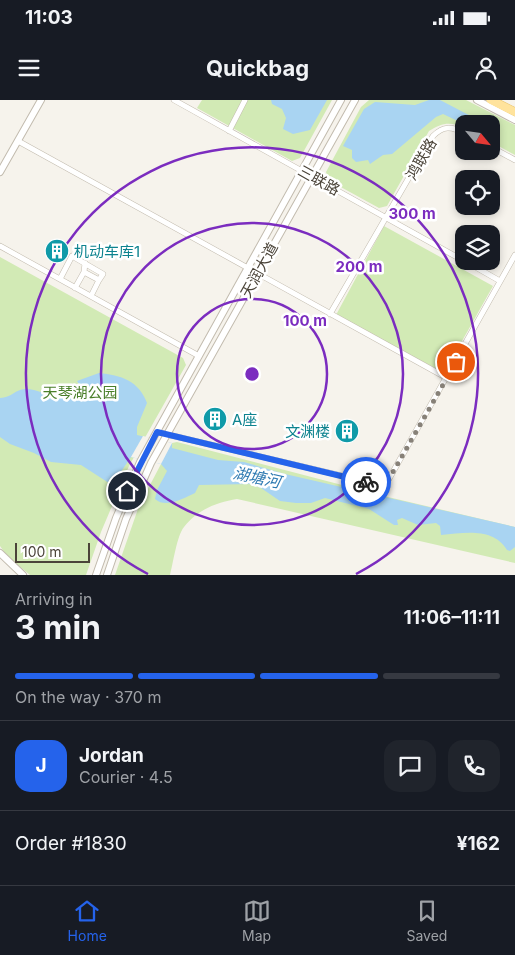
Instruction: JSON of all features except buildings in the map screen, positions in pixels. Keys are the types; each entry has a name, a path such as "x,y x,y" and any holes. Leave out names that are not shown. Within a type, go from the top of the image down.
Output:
{"main road":[{"path":"491,100 515,112"}],"street":[{"path":"0,172 41,100"},
{"name":"三联路","path":"174,100 455,256"},
{"path":"229,130 245,100"},
{"name":"天润大道","path":"96,575 116,518 140,462 340,100"},
{"name":"天润大道","path":"107,575 126,519 151,463 355,100"},
{"path":"477,100 515,120"},
{"name":"鸿联路","path":"330,314 433,136 440,129 447,127 455,130"},
{"path":"18,142 447,378"},
{"path":"500,152 515,160"},
{"path":"0,246 199,356"},
{"path":"157,432 165,438 385,486 515,255"},
{"path":"60,279 72,256 105,274 99,280 91,296"},
{"path":"75,288 84,272 85,263"},
{"name":"三联路","path":"480,270 500,281"},
{"path":"84,272 99,280"},
{"path":"0,553 23,575"}],"green space":[{"path":"202,100 332,100 300,158 292,161 197,108"},
{"path":"369,100 466,100 495,115 455,115 455,125 446,124 429,131 387,206 379,208 328,180 326,172 361,107"},
{"path":"500,117 515,125 515,155 500,147"},
{"path":"384,226 455,265 455,270 464,270 493,286 444,373 336,315"},
{"name":"天琴湖公园","path":"0,257 183,358 186,365 129,466 101,532 86,575 30,575 7,556 0,546"},
{"path":"177,442 388,497 515,527 515,563 237,499 222,502 201,511 189,521 179,536 170,575 115,575 139,506 172,443"}],"water":[{"path":"271,100 327,100 310,130 293,134 283,129 286,118 282,109 272,104"},
{"path":"429,100 440,100 469,115 455,115 455,120 443,114 436,117 392,154 383,155 370,164 368,160 356,162 352,158 352,150 343,146 364,109 375,102 415,105"},
{"name":"湖塘河","path":"99,373 122,378 134,384 144,395 147,403 137,427 137,435 172,443 172,448 218,460 244,462 285,474 515,527 515,547 510,551 507,550 494,538 478,533 441,535 440,526 436,523 418,525 402,518 397,520 398,525 394,525 369,509 325,498 311,503 280,501 261,488 251,484 199,485 195,493 180,500 170,503 159,502 155,499 157,490 167,471 161,464 131,457 112,485 81,465 51,462 10,444 0,437 0,398 25,389 54,396 68,397 82,389 77,381"}],"pier":[{"path":"143,436 172,443 161,464 131,457"}],"way so far":[{"path":"366,482 385,486 456,362"}],"place":[{"name":"机动车库1","path":"57,251"},
{"name":"A座","path":"215,419"},
{"name":"文渊楼","path":"347,431"}],"route":[{"path":"127,491 140,462 157,432 366,482"}]}
